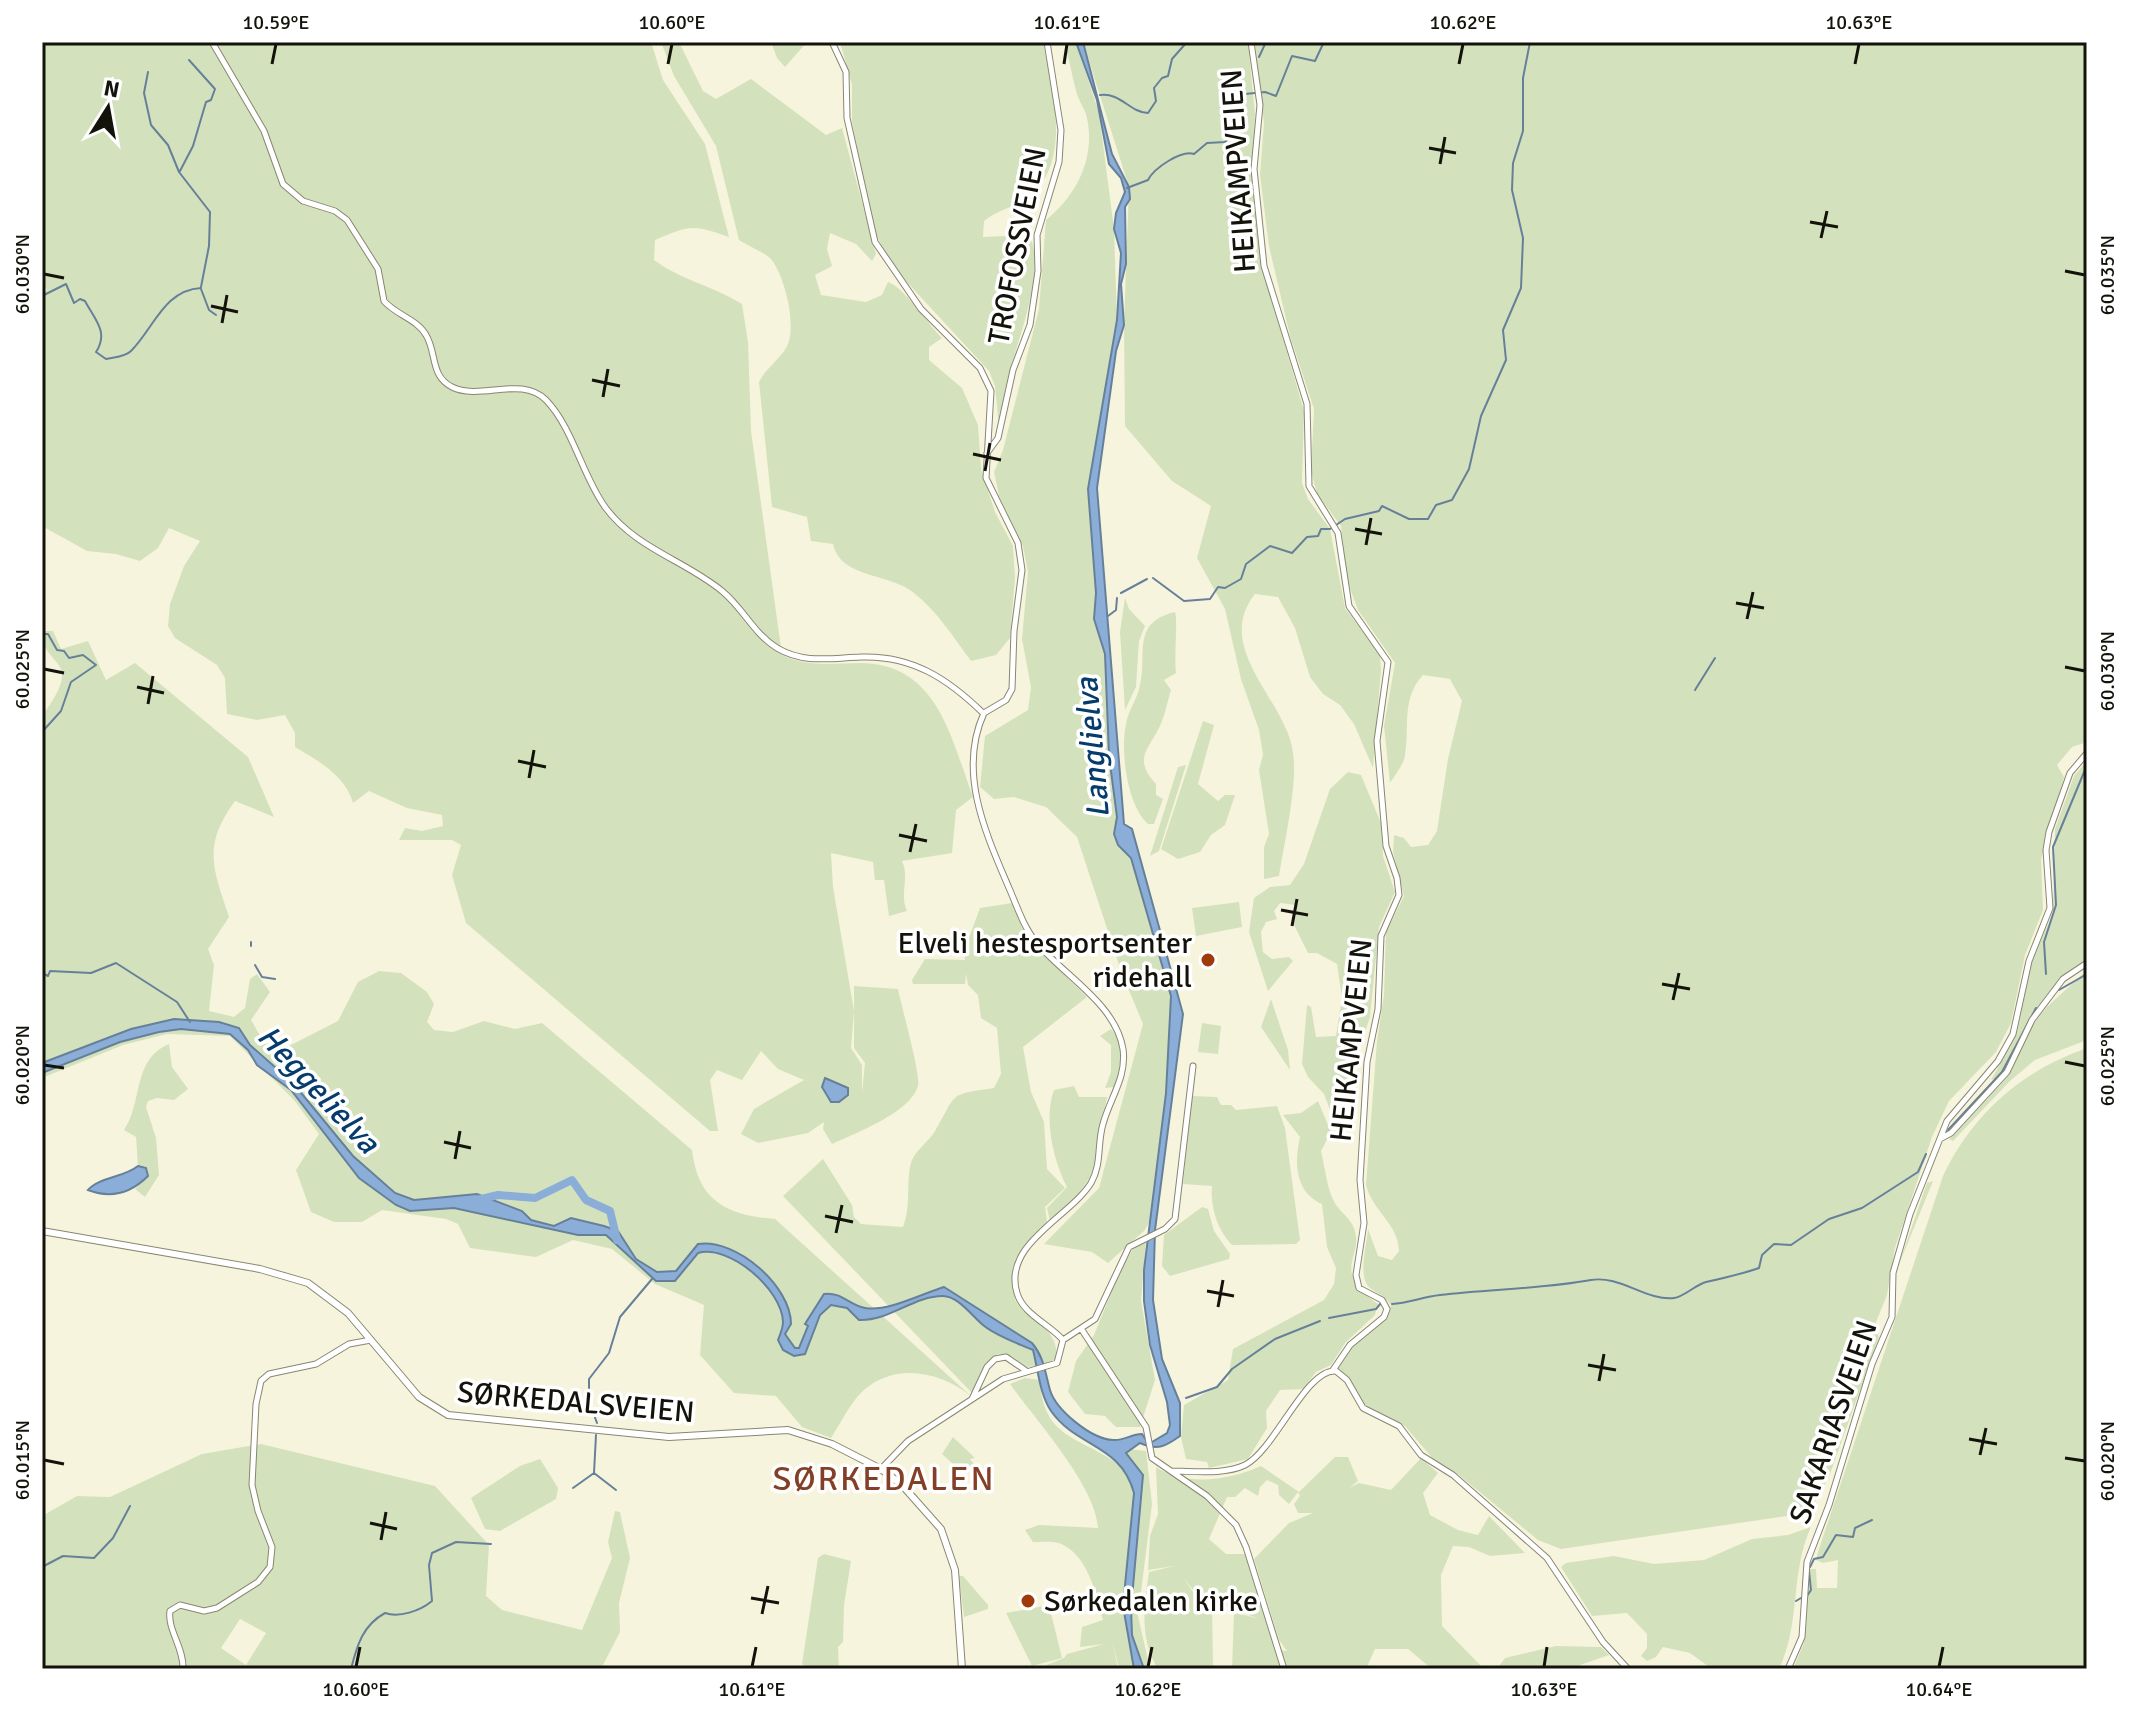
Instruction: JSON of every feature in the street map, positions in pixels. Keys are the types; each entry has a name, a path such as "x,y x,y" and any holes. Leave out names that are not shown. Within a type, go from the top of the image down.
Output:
{"street":[{"path":"212,42 264,131 283,184 303,201 335,211 347,220 378,269 384,301 425,333 436,371 446,384 470,392 523,389 544,398 598,497 617,522 638,540 722,591 775,646 809,659 884,657 918,665 951,684 984,713"},
{"path":"832,42 846,72 847,118 875,242 921,309 976,363 987,380 992,417 987,454 988,483 1018,543 1022,570 1014,631 1014,685 1006,700 984,713 977,745 975,791 985,833 1029,932 1106,1014 1123,1049 1120,1083 1103,1124 1093,1180 1081,1197 1037,1235 1016,1272 1016,1291 1023,1306 1063,1340"},
{"name":"TROFOSSVEIEN","path":"987,454 992,451 1000,432 1013,370 1030,325 1038,271 1037,235 1059,162 1061,130 1047,42"},
{"name":"HEIKAMPVEIEN","path":"1251,42 1260,105 1254,169 1264,266 1307,404 1309,486 1338,533 1349,606 1388,662 1377,741 1386,846 1396,874 1399,895 1381,936 1378,1009 1365,1078 1360,1180 1364,1223 1356,1275 1361,1290 1382,1300 1387,1309 1384,1317 1350,1345 1333,1370"},
{"name":"SAKARIASVEIEN","path":"1788,1669 1802,1637 1807,1562 1829,1505 1872,1364 1891,1323 1895,1267 1952,1111 1998,1061 2013,1034 2029,961 2050,908 2048,839 2070,773 2087,753"},
{"path":"1939,1140 1951,1133 2007,1072 2032,1020 2066,975 2087,963"},
{"path":"1063,1340 1095,1319 1125,1251 1172,1223 1178,1206 1193,1066"},
{"name":"SØRKEDALSVEIEN","path":"42,1231 298,1278 333,1298 419,1397 448,1415 669,1437 788,1430 821,1439 881,1469 924,1506 948,1543 956,1582 962,1669"},
{"path":"1082,1330 1143,1422 1155,1461 1220,1507 1239,1529 1284,1669"},
{"path":"183,1669 182,1651 169,1617 173,1608 180,1605 204,1611 217,1608 265,1576 273,1558 272,1544 258,1511 252,1485 256,1404 261,1381 269,1374 316,1364 349,1344 371,1340"},
{"path":"881,1469 908,1441 1007,1377 1050,1367 1060,1359 1063,1340"},
{"path":"972,1400 987,1367 995,1359 1006,1357 1029,1372"},
{"path":"1171,1471 1236,1469 1257,1458 1314,1381 1333,1370 1347,1380 1363,1408 1399,1426 1421,1455 1453,1475 1547,1558 1603,1642 1628,1669"}],"green space":[{"path":"42,42 651,42 663,80 705,144 729,237 699,228 676,231 655,240 654,260 742,304 748,342 751,431 782,655 811,663 861,663 887,667 908,676 938,708 973,797 956,810 952,853 902,861 907,911 889,916 884,880 875,880 873,862 831,853 833,887 854,1011 854,986 898,989 914,1055 918,1086 913,1096 894,1113 832,1144 823,1129 824,1122 808,1133 758,1143 741,1134 754,1109 804,1080 778,1069 761,1051 742,1080 717,1070 710,1080 718,1131 710,1131 466,923 452,875 461,845 452,840 399,840 405,828 422,831 443,826 442,815 407,808 369,791 353,803 337,777 295,747 295,733 285,715 257,720 227,714 225,678 217,665 175,638 168,626 170,604 184,566 200,541 169,528 158,548 140,561 116,554 87,551 42,526 42,293 47,290 42,281","holes":["854,1011 854,1048 865,1063 862,1093 862,1065 851,1048"]},
{"path":"661,42 679,42 703,91 716,99 751,79 826,135 842,128 876,254 872,261 856,244 830,233 827,249 832,266 815,275 821,295 866,302 882,295 888,282 909,298 942,338 929,347 929,360 962,388 978,425 981,469 995,512 1013,546 1015,578 1010,638 996,655 971,661 938,616 914,593 845,563 833,544 811,541 807,517 772,507 759,382 786,348 791,328 788,303 781,277 771,259 739,240 716,146 674,76"},
{"path":"771,42 807,42 785,67 777,58"},
{"path":"840,42 1043,42 1056,122 1052,161 1032,195 984,221 983,237 1006,236 1025,228 1035,258 1031,297 1007,382 999,428 995,386 989,371 905,280 887,257 873,228 852,122 852,85"},
{"path":"1064,42 1076,42 1099,113 1114,229 1117,320 1088,489 1096,593 1094,619 1105,654 1109,756 1117,817 1114,834 1118,845 1131,858 1171,996 1166,1093 1150,1221 1144,1231 1108,1263 1092,1252 1044,1244 1099,1188 1143,1024 1121,971 1077,837 1046,807 1014,797 994,799 980,787 985,736 1028,710 1031,687 1022,639 1028,572 1023,546 999,496 994,472 1003,450 1039,309 1046,220 1075,187 1089,145 1086,114 1076,90"},
{"path":"1083,42 1248,42 1255,114 1252,185 1263,269 1304,411 1302,483 1308,499 1330,529 1345,608 1380,655 1381,670 1373,768 1354,724 1340,705 1323,694 1310,677 1295,628 1278,597 1255,594 1244,614 1242,634 1247,654 1288,733 1293,753 1292,797 1279,876 1264,879 1264,847 1269,834 1259,770 1263,755 1259,730 1241,679 1225,609 1197,558 1211,506 1172,481 1125,426 1124,325 1129,187"},
{"path":"1255,42 2087,42 2087,742 2072,747 2057,765 2064,777 2041,859 2043,910 2025,955 2011,1023 1996,1052 1949,1101 1932,1137 1895,1248 1887,1295 1874,1327 1879,1337 1830,1474 1813,1506 1787,1516 1561,1549 1538,1540 1459,1475 1433,1459 1405,1426 1369,1410 1337,1368 1355,1342 1389,1313 1391,1305 1370,1288 1364,1277 1368,1229 1378,1256 1392,1260 1399,1251 1390,1225 1374,1203 1366,1185 1377,1041 1384,995 1386,932 1404,896 1393,852 1394,835 1404,838 1411,847 1428,845 1437,831 1448,759 1462,701 1450,679 1423,675 1409,703 1404,758 1390,783 1384,726 1395,663 1358,610 1348,583 1341,526 1317,494 1311,470 1314,409 1290,336 1269,246 1260,175 1264,123"},
{"path":"1125,598 1129,609 1145,626 1139,641 1136,687 1125,710 1120,632"},
{"path":"1175,612 1176,673 1164,680 1171,690 1163,719 1144,761 1156,784 1156,795 1163,799 1154,824 1148,824 1130,791 1124,735 1142,677 1146,632 1161,617"},
{"path":"42,631 53,631 61,649 88,641 106,680 135,663 248,757 274,817 235,801 218,831 214,845 215,871 229,917 208,949 214,965 209,1011 234,1017 245,1008 250,979 257,974 270,992 251,1020 265,1044 289,1046 338,1021 358,982 379,971 401,973 427,992 434,1004 427,1022 434,1030 453,1032 484,1021 515,1029 542,1023 692,1150 701,1182 717,1202 742,1214 775,1219 971,1396 929,1375 899,1374 885,1378 858,1396 831,1438 802,1427 776,1396 734,1393 700,1355 704,1305 655,1284 612,1249 573,1240 536,1257 470,1248 458,1224 446,1219 382,1210 362,1222 334,1222 311,1212 296,1170 319,1134 294,1100 230,1036 167,1034 123,1045 42,1078 42,716 55,696 62,673 48,652"},
{"path":"1203,721 1214,725 1198,784 1218,801 1225,795 1235,795 1225,825 1211,835 1200,852 1178,859 1161,849"},
{"path":"2087,761 2087,962 2053,988 2036,1009 2000,1077 1991,1080 2017,1033 2033,956 2053,914 2055,829 2074,776"},
{"path":"1186,765 1159,851 1150,856 1178,767"},
{"path":"1348,772 1361,775 1381,823 1383,856 1395,892 1379,927 1370,1017 1335,1123 1324,1094 1308,1077 1302,1064 1307,1005 1311,1007 1316,1037 1336,1036 1342,998 1337,964 1317,953 1308,953 1294,925 1296,905 1280,903 1274,911 1277,919 1266,922 1261,932 1263,952 1272,959 1289,957 1293,961 1268,991 1249,932 1254,898 1270,887 1290,885 1304,864 1330,789"},
{"path":"1239,902 1242,927 1196,936 1192,908"},
{"path":"1012,903 1027,938 1087,997 1023,1047 1031,1092 1044,1122 1047,1169 1065,1188 1045,1207 1047,1222 1020,1257 1015,1300 1046,1328 1056,1354 1053,1363 1028,1367 1011,1356 998,1354 986,1364 972,1393 783,1196 823,1159 852,1205 854,1217 861,1224 903,1227 914,1156 932,1135 955,1098 968,1092 994,1088 1001,1074 997,1028 981,1018 978,995 968,985 966,974 965,984 913,984 912,980 925,959 965,960 964,951 980,908"},
{"path":"2087,970 2087,1040 2035,1060 2010,1081 1953,1141 1949,1139 2008,1076 2031,1027 2047,1007"},
{"path":"1271,999 1288,1050 1290,1070 1261,1027"},
{"path":"1202,1023 1221,1026 1218,1054 1198,1052"},
{"path":"1111,1029 1119,1042 1121,1057 1114,1087 1105,1088 1111,1072 1111,1045 1100,1036"},
{"path":"169,1044 172,1067 188,1089 174,1100 157,1098 148,1101 146,1107 156,1138 159,1175 145,1197 135,1189 148,1176 145,1168 138,1166 136,1137 124,1130 149,1060"},
{"path":"2087,1048 2087,1669 1793,1669 1804,1643 1810,1569 1816,1569 1817,1588 1837,1588 1838,1560 1823,1563 1816,1560 1818,1552 1943,1176 1969,1133 2002,1097 2042,1068"},
{"path":"1074,1086 1079,1097 1107,1097 1094,1171 1076,1198 1050,1221 1047,1208 1067,1187 1052,1140 1051,1101 1054,1090"},
{"path":"1192,1096 1217,1097 1221,1105 1231,1105 1236,1110 1277,1106 1285,1128 1300,1240 1296,1244 1232,1245 1216,1217 1212,1186 1183,1184"},
{"path":"1318,1101 1331,1132 1321,1151 1328,1186 1336,1205 1352,1224 1356,1245 1351,1271 1363,1292 1378,1304 1375,1315 1345,1343 1331,1365 1316,1372 1303,1389 1280,1390 1266,1411 1267,1428 1248,1459 1209,1468 1207,1462 1186,1459 1181,1437 1184,1405 1228,1380 1233,1349 1324,1300 1334,1284 1336,1268 1327,1247 1322,1204 1306,1192 1302,1184 1297,1166 1300,1137 1283,1115 1301,1113"},
{"path":"1933,1181 1898,1267 1927,1183"},
{"path":"1202,1207 1208,1209 1214,1231 1230,1254 1229,1259 1170,1276 1162,1266 1164,1235"},
{"path":"1146,1240 1141,1301 1155,1380 1140,1427 1116,1427 1105,1416 1085,1414 1068,1392 1076,1361 1094,1335 1120,1271 1133,1249"},
{"path":"1025,1378 1040,1380 1048,1414 1056,1425 1077,1441 1118,1464 1129,1449 1146,1451 1152,1504 1138,1616 1150,1669 1119,1669 1112,1641 1118,1669 1037,1669 1067,1654 1104,1644 1080,1647 1082,1627 1103,1620 1084,1565 1069,1548 1056,1542 1033,1542 1025,1530 1039,1525 1098,1528 1095,1511 1076,1473 1010,1384"},
{"path":"953,1437 975,1458 970,1459 974,1464 964,1474 942,1454"},
{"path":"261,1444 435,1486 489,1545 486,1596 502,1610 582,1630 612,1558 608,1542 615,1511 620,1512 630,1558 619,1603 620,1632 601,1669 42,1669 42,1516 77,1496 110,1497 202,1454","holes":["240,1619 266,1633 246,1665 221,1648"]},
{"path":"1335,1457 1348,1457 1358,1481 1349,1488 1359,1483 1391,1490 1421,1458 1438,1473 1423,1493 1430,1515 1458,1530 1478,1535 1489,1516 1525,1553 1490,1556 1469,1547 1453,1546 1441,1575 1442,1626 1484,1669 1432,1669 1408,1649 1375,1649 1366,1669 1232,1669 1234,1612 1259,1619 1196,1594 1183,1577 1195,1595 1212,1605 1213,1669 1158,1669 1145,1634 1149,1572 1174,1566 1148,1570 1150,1536 1158,1514 1156,1467 1181,1477 1208,1479 1236,1475 1261,1466 1299,1492","holes":["1267,1480 1278,1485 1279,1495 1289,1504 1298,1492 1300,1496 1294,1504 1298,1513 1313,1513 1289,1523 1254,1559 1279,1640 1287,1651 1276,1650 1245,1554 1226,1554 1209,1539 1227,1497 1235,1497 1245,1488 1258,1496 1260,1487"]},
{"path":"540,1459 558,1488 556,1499 500,1531 485,1529 471,1498 520,1466"},
{"path":"1811,1527 1800,1562 1786,1652 1779,1669 1712,1669 1690,1653 1663,1647 1656,1657 1647,1661 1641,1656 1647,1648 1647,1634 1627,1613 1592,1616 1561,1567 1566,1563 1614,1556 1654,1564 1704,1560 1752,1539 1788,1535"},
{"path":"824,1554 851,1561 844,1605 843,1642 838,1647 839,1669 809,1669 802,1664 818,1558"},
{"path":"959,1576 963,1576 988,1605 988,1609 964,1617"},
{"path":"1049,1605 1062,1658 1032,1666 1006,1613"},
{"path":"1556,1646 1601,1647 1609,1655 1580,1665 1579,1669 1497,1669 1505,1658"}],"water":[{"path":"1076,42 1083,42 1112,154 1129,187 1130,199 1125,207 1126,264 1121,284 1124,325 1116,351 1097,488 1124,824 1132,829 1183,1014 1155,1230 1153,1300 1162,1359 1180,1403 1180,1436 1162,1446 1140,1443 1126,1453 1143,1475 1131,1609 1132,1635 1144,1669 1134,1669 1123,1606 1134,1493 1128,1477 1109,1455 1073,1433 1051,1411 1042,1390 1033,1350 988,1329 954,1299 932,1297 881,1317 859,1320 847,1308 831,1305 820,1315 805,1354 794,1356 783,1350 778,1340 783,1322 774,1296 752,1272 724,1255 698,1253 675,1281 656,1281 606,1235 578,1235 454,1208 410,1211 396,1205 359,1178 291,1090 257,1065 248,1050 230,1034 181,1029 159,1032 120,1042 42,1073 42,1063 131,1029 174,1019 219,1022 239,1028 250,1045 293,1083 353,1156 395,1193 414,1200 477,1194 522,1211 531,1220 554,1226 571,1218 604,1226 618,1231 636,1259 657,1272 676,1271 698,1244 729,1249 759,1268 782,1295 789,1309 791,1324 785,1334 795,1348 799,1348 808,1326 805,1324 824,1294 836,1295 874,1309 944,1287 1032,1343 1042,1359 1054,1398 1085,1429 1113,1440 1142,1434 1152,1442 1167,1433 1170,1425 1167,1402 1150,1345 1144,1301 1144,1270 1166,1093 1171,996 1131,858 1118,845 1114,834 1117,817 1109,756 1105,654 1094,619 1096,593 1088,489 1117,320 1121,253 1114,229 1116,213 1125,192 1121,178 1109,164 1097,100"},
{"path":"825,1078 848,1088 848,1095 839,1102 831,1102 822,1087"},
{"path":"138,1166 146,1168 148,1176 135,1187 113,1194 88,1190 98,1182"}],"waterway":[{"path":"1100,95 1114,97 1148,113 1156,101 1154,88 1168,76 1172,59 1187,42"},
{"path":"1259,57 1266,42"},
{"path":"1225,96 1265,92 1276,96 1292,56 1315,61 1323,44 1333,42"},
{"path":"1153,578 1184,601 1210,599 1218,587 1225,588 1241,579 1246,564 1270,546 1292,553 1307,537 1318,536 1321,529 1330,529 1345,519 1379,511 1382,506 1409,519 1428,519 1436,505 1452,500 1469,469 1481,416 1506,360 1503,330 1521,288 1523,238 1512,190 1513,163 1523,131 1523,78 1530,42"},
{"path":"180,171 193,146 206,102 211,100 215,89 189,60"},
{"path":"148,72 144,93 151,125 168,145 179,172 210,212 209,246 201,287"},
{"path":"1127,188 1148,180 1156,170 1175,157 1194,154 1207,143 1225,142 1243,122"},
{"path":"42,296 66,284 74,303 80,299 85,301 101,332 96,352 106,359 129,353 169,303 188,290 201,288"},
{"path":"201,289 209,310 216,315"},
{"path":"1121,593 1147,579"},
{"path":"1108,616 1116,610 1117,598"},
{"path":"42,634 48,634 57,650 64,651 69,658 83,655 96,665 71,682 61,711 42,732"},
{"path":"1695,690 1715,658"},
{"path":"2046,974 2044,942 2056,905 2053,847 2087,765"},
{"path":"42,973 48,976 50,971 91,973 116,963 177,1002 190,1022"},
{"path":"255,965 262,977 275,979"},
{"path":"2059,990 2087,974"},
{"path":"1948,1130 2002,1072 2036,1008"},
{"path":"1392,1304 1440,1295 1602,1279 1653,1296 1678,1297 1706,1282 1759,1268 1762,1255 1774,1244 1791,1245 1829,1219 1862,1208 1918,1172 1926,1154"},
{"name":"Heggelielva","path":"477,1200 498,1195 535,1198 572,1180 586,1200 610,1211 617,1240"},
{"path":"597,1423 589,1401 589,1379 609,1353 620,1317 652,1279"},
{"path":"1329,1318 1376,1309 1381,1303"},
{"path":"1186,1398 1217,1387 1232,1369 1275,1339 1320,1321"},
{"path":"596,1435 594,1473 616,1490"},
{"path":"573,1488 594,1473"},
{"path":"42,1567 63,1556 94,1558 113,1538 130,1506"},
{"path":"1810,1567 1814,1559 1823,1557 1836,1535 1853,1537 1855,1528 1872,1520"},
{"path":"351,1669 362,1636 371,1623 385,1613 409,1613 432,1601 429,1565 432,1553 456,1542 491,1544"},
{"path":"1807,1596 1811,1590 1809,1571"},
{"path":"1796,1601 1801,1598"}],"place":[{"name":"Elveli hestesportsenter ridehall","path":"1208,960"},
{"name":"Sørkedalen kirke","path":"1028,1601"}],"district":[{"name":"SØRKEDALEN","path":"884,1478"}],"water label":[{"name":"Langlielva","path":"1092,748"}]}
